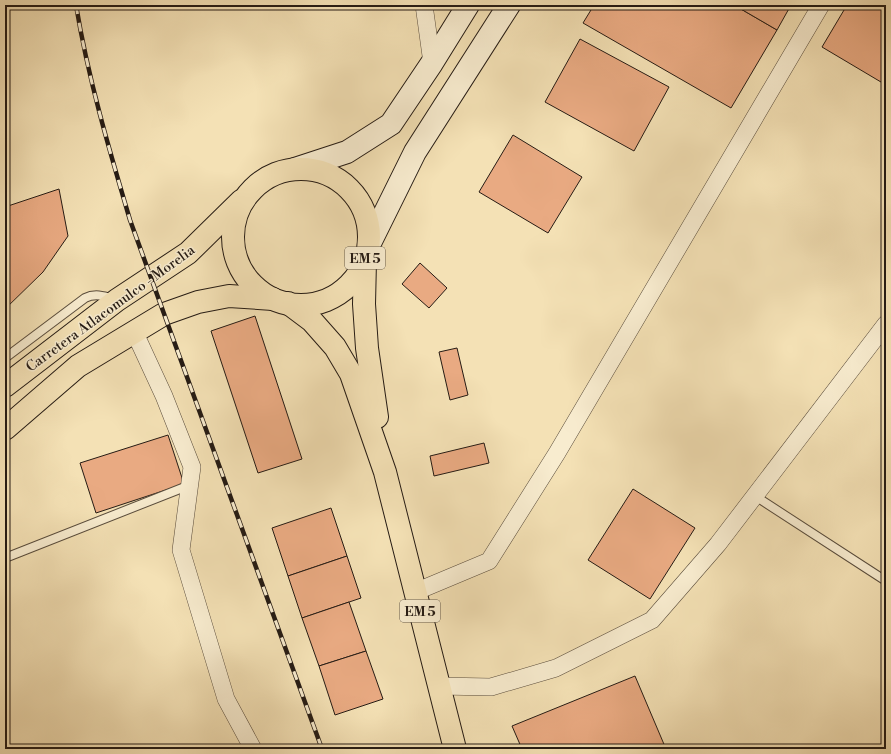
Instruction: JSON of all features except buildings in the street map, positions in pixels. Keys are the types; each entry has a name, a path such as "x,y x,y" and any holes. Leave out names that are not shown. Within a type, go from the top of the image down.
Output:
{"main road":[{"path":"295,169 347,152 391,124 432,63 468,5"},
{"path":"367,253 415,152 509,5"},
{"name":"EM 5","path":"385,472 366,348 364,304 368,223 360,203 346,186 334,178 322,172 308,169 283,171 256,185 240,206 233,230 234,247 239,264 246,276 257,288 282,301 312,321 335,347 351,374 385,472 455,749"},
{"name":"Carretera Atlacomulco - Morelia","path":"5,386 117,300 188,253 248,195"},
{"name":"EM 5","path":"282,301 304,304 321,302 338,294 351,283 359,273 367,253"},
{"name":"Carretera Atlacomulco - Morelia","path":"5,428 78,366 164,314 198,302 229,296 282,301"}],"street":[{"path":"424,5 432,63"},
{"path":"415,592 489,561 557,453 821,5"},
{"path":"439,686 491,687 556,668 652,620 718,544 886,324"},
{"path":"134,331 164,396 192,467 181,550 226,699 253,749"}],"lane":[{"path":"5,358 92,294 102,295 117,300"},
{"path":"5,558 190,485"},
{"path":"755,496 886,581"}],"railway":[{"path":"76,5 93,86 130,220 322,749"}]}
